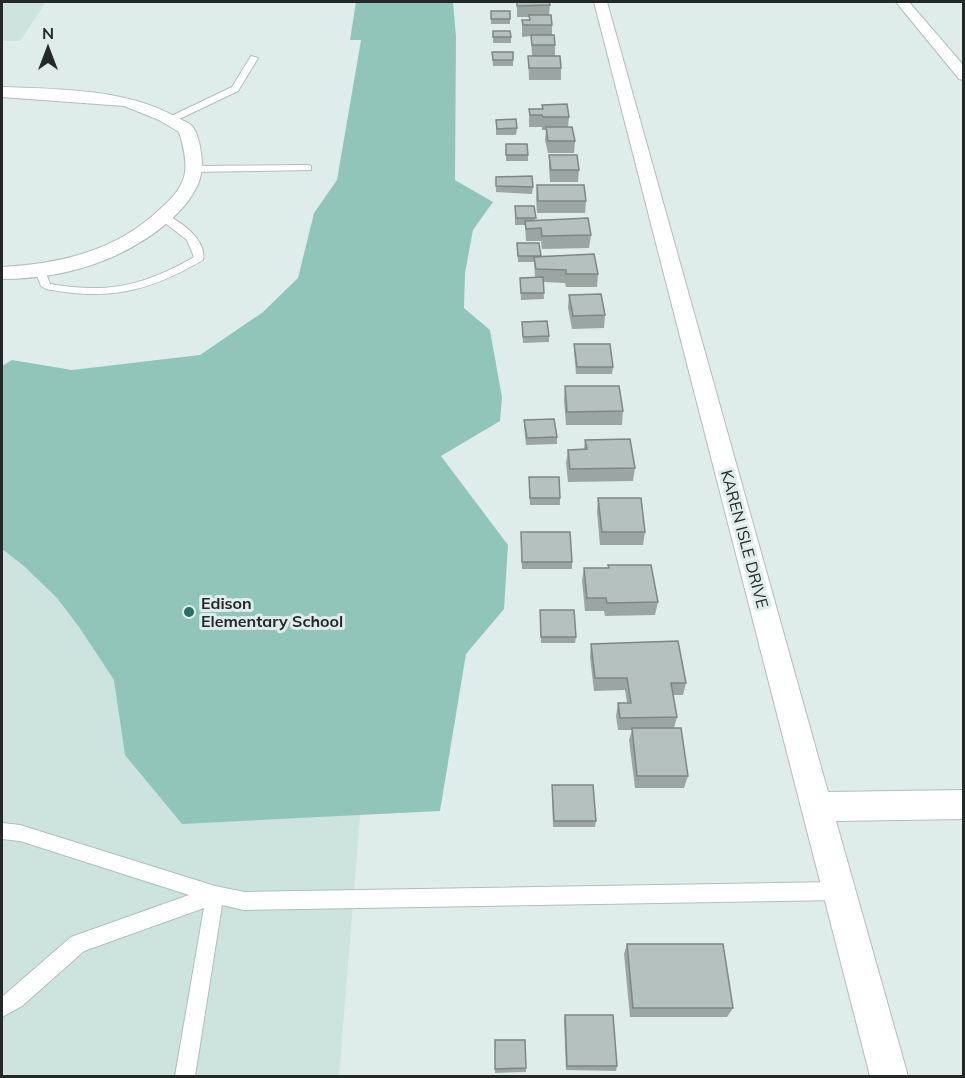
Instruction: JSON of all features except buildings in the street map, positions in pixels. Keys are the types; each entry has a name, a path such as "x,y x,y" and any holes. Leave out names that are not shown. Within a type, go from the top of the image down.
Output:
{"street":[{"name":"KAREN ISLE DRIVE","path":"600,2 889,1077"},
{"path":"902,2 963,76"},
{"path":"2,92 127,102 178,124 192,143 192,178 172,210 140,235 86,261 2,273"},
{"path":"817,807 963,804"}],"lane":[{"path":"178,124 235,89 254,58"},
{"path":"192,169 308,168"},
{"path":"39,268 46,286 76,293 129,290 169,277 199,258 198,247 187,232 163,217"},
{"path":"2,831 20,833 215,895 244,901 840,891"},
{"path":"2,1008 78,944 215,895"},
{"path":"185,1077 215,895"}],"shaded area":[{"path":"2,2 46,2 20,41 2,41"},
{"name":"Edison Elementary School","path":"2,408 393,409 339,1076 2,1076"}],"green space":[{"path":"356,2 453,2 456,37 455,180 493,202 473,230 465,273 464,308 490,330 502,398 500,421 441,456 508,545 504,609 466,654 440,811 182,824 125,755 114,680 57,598 24,566 2,549 2,366 12,360 72,370 200,355 263,312 298,278 314,213 337,180 361,40 350,40"}],"place":[{"name":"Edison Elementary School","path":"189,612"}]}
